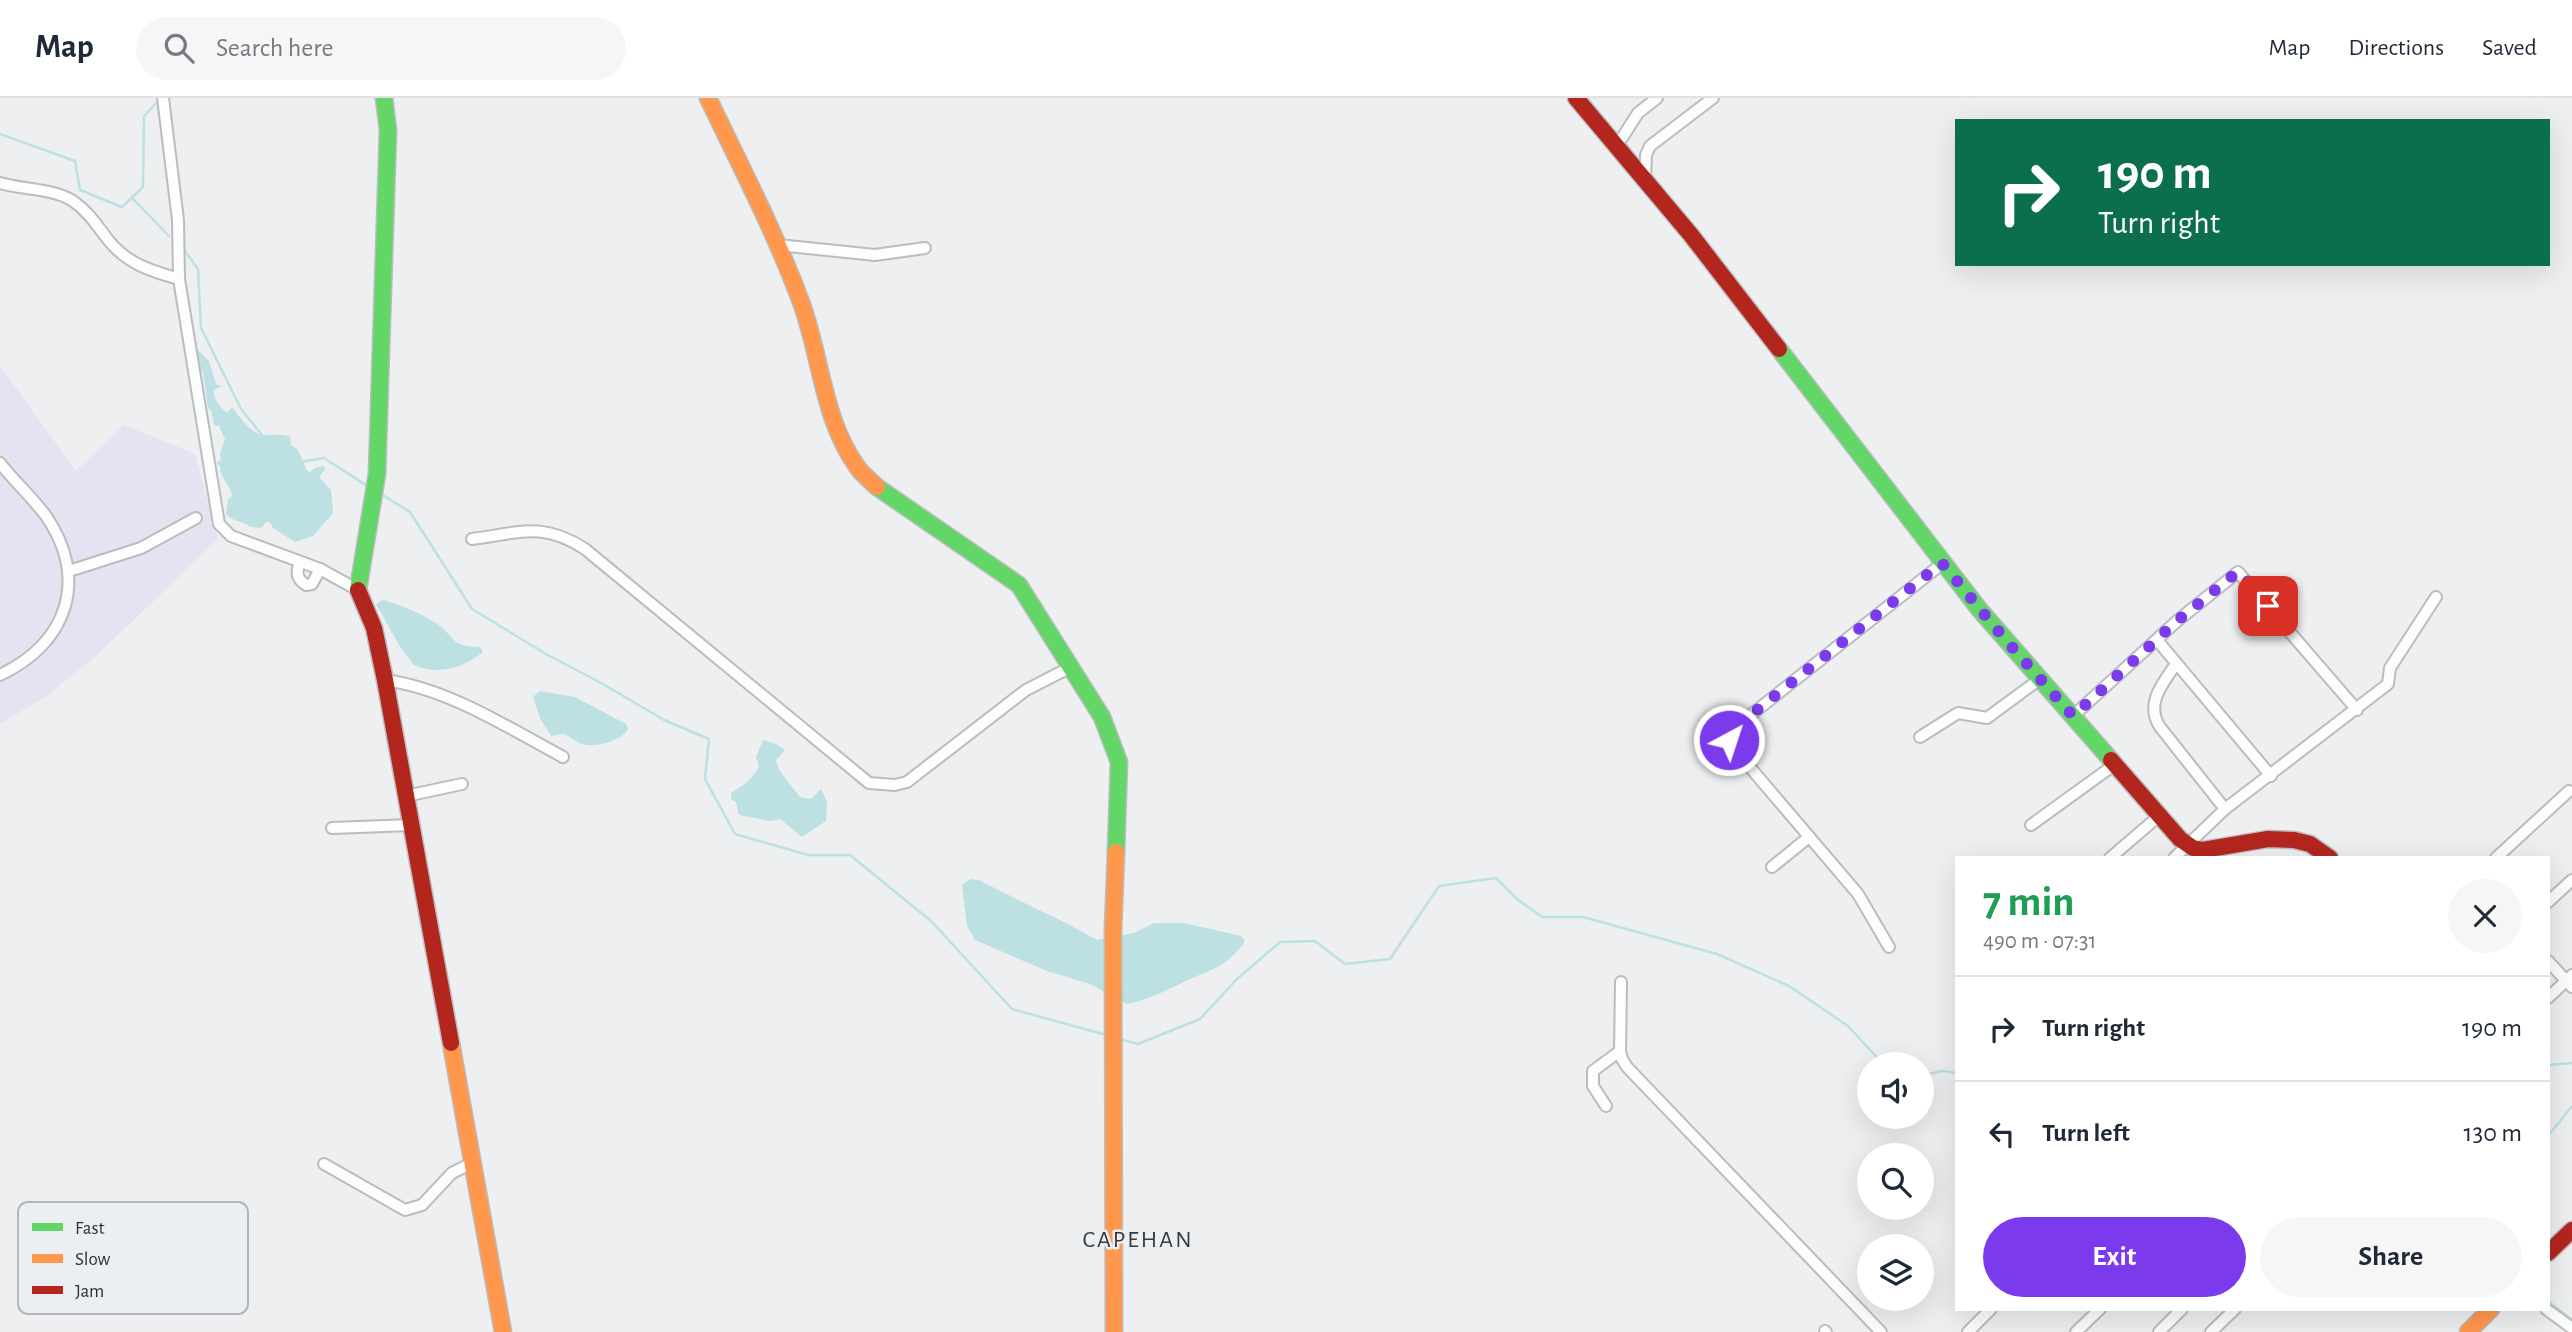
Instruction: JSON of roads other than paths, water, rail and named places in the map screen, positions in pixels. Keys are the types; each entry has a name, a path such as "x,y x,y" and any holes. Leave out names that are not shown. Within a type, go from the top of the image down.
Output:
{"main road":[{"path":"383,98 388,130 375,496 359,586 374,628 386,680 503,1332"},
{"path":"708,98 778,245 806,317 834,418 846,449 859,470 877,487 1019,585 1102,717 1119,762 1113,929 1114,1332"},
{"path":"1576,98 1645,180 1942,563 2159,816 2188,845 2210,850 2280,838 2308,844 2324,856"},
{"path":"2550,1251 2572,1230"},
{"path":"2468,1332 2489,1311"}],"street":[{"path":"1647,151 1620,151 1622,138 1638,113 1657,98"},
{"path":"1645,180 1647,151 1667,132 1713,98"},
{"path":"163,100 178,220 179,279 219,524 231,536 359,586"},
{"path":"0,183 71,200 90,214 110,242 129,260 144,269 179,279"},
{"path":"778,245 875,255 925,248"},
{"path":"0,463 47,517 57,535 69,571 62,619 50,637 23,664 0,675"},
{"path":"69,571 141,548 196,518"},
{"path":"472,539 543,530 569,538 869,783 895,785 907,782 1026,690 1071,667"},
{"path":"300,562 297,572 299,580 306,585 312,584 320,569"},
{"path":"1889,947 1858,894 1731,745 1730,732 1942,563"},
{"path":"2073,716 2231,576 2241,573 2357,710"},
{"path":"2176,856 2225,809 2388,684 2389,668 2436,597"},
{"path":"2157,640 2271,775"},
{"path":"2176,664 2155,698 2154,716 2225,809"},
{"path":"1920,737 1958,713 1987,718 2040,678"},
{"path":"386,680 407,683 461,704 563,757"},
{"path":"2031,825 2114,765"},
{"path":"406,796 462,785"},
{"path":"2498,856 2569,791"},
{"path":"2112,856 2159,816"},
{"path":"332,828 411,824"},
{"path":"1772,867 1809,836"},
{"path":"2550,900 2572,880"},
{"path":"2550,963 2570,981 2550,996"},
{"path":"1621,982 1620,1051 1627,1067 1881,1332"},
{"path":"1606,1106 1593,1086 1593,1071 1620,1051"},
{"path":"324,1164 405,1210 422,1205 452,1173 472,1163"},
{"path":"1968,1332 1989,1311"},
{"path":"2076,1332 2098,1311"},
{"path":"2159,1332 2180,1311"},
{"path":"2211,1332 2233,1311"},
{"path":"2549,1311 2572,1328"}],"water":[{"path":"197,349 209,361 216,384 222,386 214,390 214,393 224,411 227,413 232,407 247,426 261,435 290,436 291,445 298,450 307,471 323,466 326,468 319,477 331,490 333,513 313,536 295,542 273,528 270,522 266,522 261,528 250,527 226,514 228,499 232,496 220,466 216,463 221,460 220,453 225,439 219,426 214,425 211,410 208,408 203,373 196,365 192,350"},
{"path":"383,600 422,615 441,627 457,642 480,647 483,652 450,669 432,670 414,665 399,645 376,604"},
{"path":"540,691 575,697 626,724 628,729 614,740 594,745 582,744 565,734 551,736 540,718 533,697"},
{"path":"763,740 785,750 776,760 777,765 800,797 811,799 821,789 827,802 826,821 802,837 780,819 770,821 739,815 736,802 731,799 731,793 757,771 759,766 756,757"},
{"path":"971,879 979,880 1097,940 1134,933 1154,923 1184,923 1241,936 1245,941 1233,956 1213,969 1151,997 1127,1004 1090,984 1047,971 975,940 967,926 962,885"}],"waterway":[{"path":"0,134 75,161 80,190 122,207 143,187 144,116 159,100"},
{"path":"132,198 169,236"},
{"path":"182,247 198,269 201,328 241,409 262,435"},
{"path":"300,462 324,458 369,487"},
{"path":"381,494 410,512 472,609 664,720 709,739 705,779 735,834 808,855 850,855 931,921 1012,1009 1106,1035"},
{"path":"1119,1039 1138,1044 1200,1019 1237,979 1280,942 1315,941 1345,964 1390,959 1439,886 1496,878 1517,899 1542,917 1583,917 1717,954 1789,986 1848,1026 1872,1052"},
{"path":"2550,1065 2572,1063"},
{"path":"1934,1073 1955,1073"},
{"path":"2550,1134 2572,1106"},
{"path":"2550,1303 2572,1320"}],"district":[{"name":"CAPEHAN","path":"1138,1239"}]}
